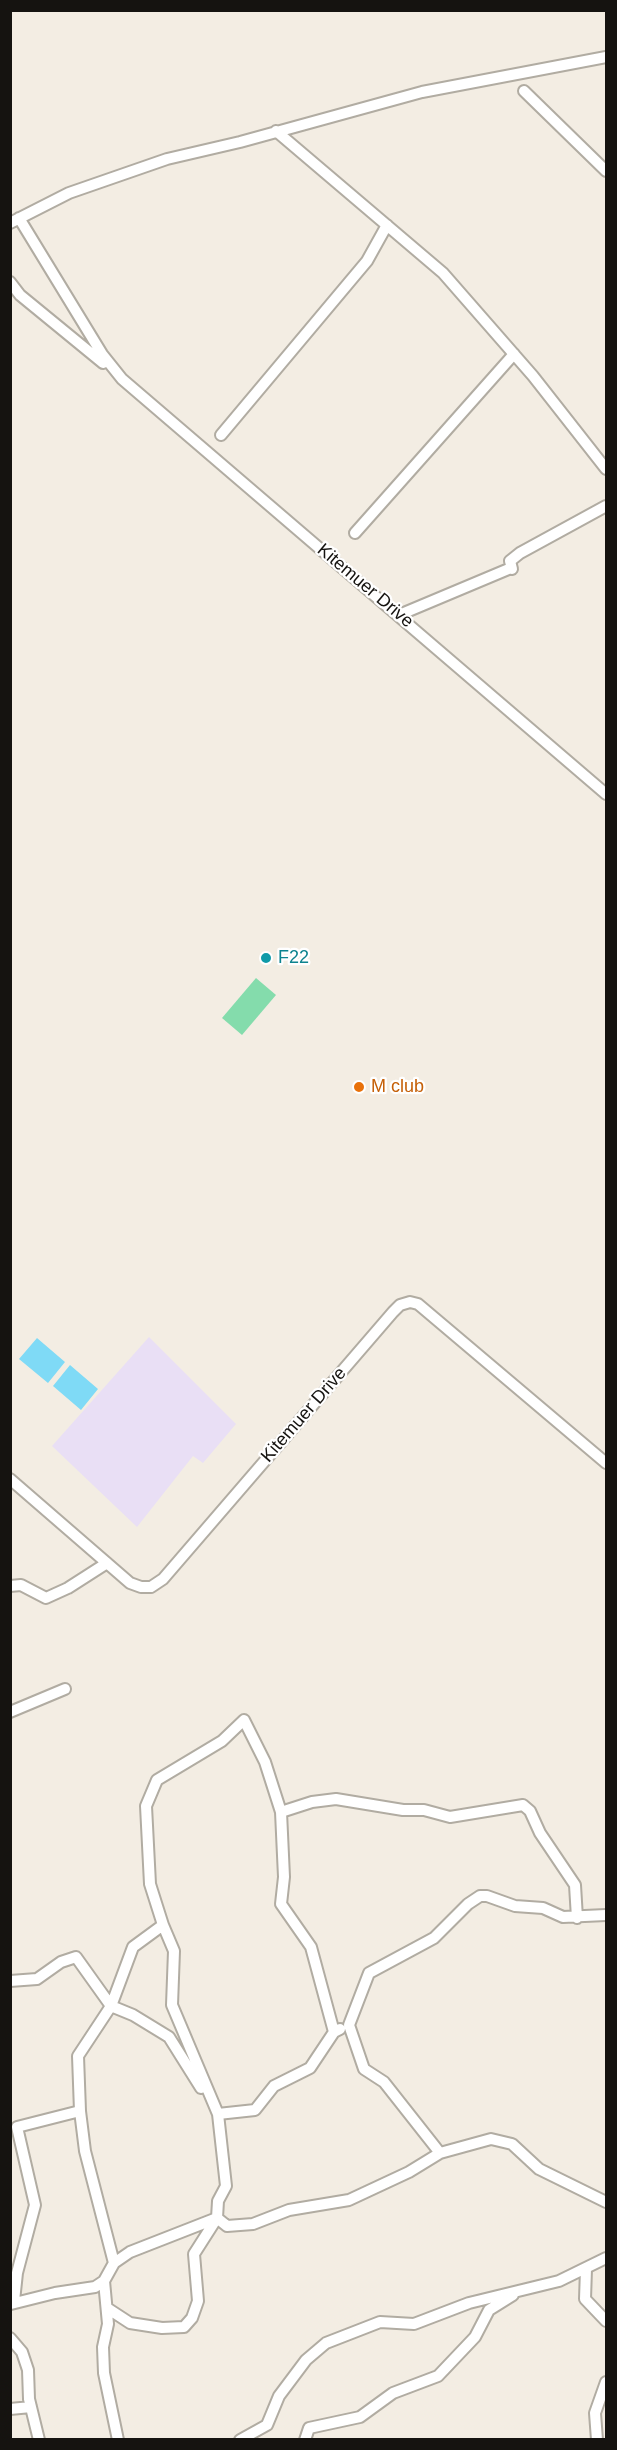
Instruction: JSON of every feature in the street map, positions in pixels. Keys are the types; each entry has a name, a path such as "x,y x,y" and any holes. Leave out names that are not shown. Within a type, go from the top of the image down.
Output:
{"street":[{"path":"15,220 53,200 117,174 422,92 606,57"},
{"path":"524,91 606,171"},
{"path":"276,131 443,273 514,354 606,469"},
{"name":"Kitemuer Drive","path":"15,220 102,354 122,379"},
{"path":"221,435 367,261 387,225"},
{"name":"Kitemuer Drive","path":"10,282 20,294 399,615 606,794"},
{"path":"355,533 514,354"},
{"path":"399,615 511,569 510,561 520,554 606,506"},
{"name":"Kitemuer Drive","path":"10,1479 129,1583 151,1587 163,1579 393,1312 400,1305 410,1302 418,1304 606,1463"},
{"path":"10,1586 21,1585 46,1598 68,1588 107,1563"},
{"path":"10,1712 66,1689"},
{"path":"107,2308 130,2323 162,2328 184,2326 192,2318 198,2301 194,2254 217,2218 218,2201 226,2186 218,2114 172,2005 174,1951 150,1884 151,1853 146,1806 157,1780 222,1741 244,1720 265,1762 281,1812 284,1877 281,1905 310,1947 334,2031"},
{"path":"281,1812 336,1799 403,1810 424,1809 450,1817 523,1805 530,1811 540,1833 575,1885 577,1918"},
{"path":"440,2153 384,2082 364,2069 349,2025 369,1973 434,1938 468,1904 480,1896 487,1896 515,1906 543,1908 563,1917 606,1915"},
{"path":"114,2263 85,2151 80,2111 78,2056 111,2006 134,1947 163,1925"},
{"path":"10,1981 37,1979 61,1962 76,1957 111,2006 133,2014 169,2037 218,2114"},
{"path":"218,2114 255,2110 274,2086 310,2068 334,2031 349,2025"},
{"path":"80,2111 17,2127 35,2205 17,2273 12,2303 91,2289 104,2281 114,2263 130,2252 217,2218"},
{"path":"217,2218 227,2226 253,2224 290,2210 349,2200 409,2172 440,2153 491,2139 512,2144 539,2169 606,2202"},
{"path":"240,2439 267,2425 279,2396 306,2360 326,2343 381,2322 414,2324 469,2303 559,2281 606,2258"},
{"path":"586,2269 585,2299 606,2321"},
{"path":"104,2281 108,2324 103,2347 104,2373 118,2439"},
{"path":"305,2439 309,2428 360,2417 393,2393 438,2376 475,2337 489,2310 520,2290"},
{"path":"10,2338 22,2352 28,2370 31,2407 39,2439"},
{"path":"597,2439 595,2413 606,2382"},
{"path":"10,2409 31,2407"}],"shaded area":[{"path":"149,1337 236,1424 203,1463 193,1456 137,1527 52,1446"}],"green space":[{"path":"256,978 276,995 242,1035 222,1018"}],"water":[{"path":"37,1338 65,1362 48,1383 19,1359"},
{"path":"70,1365 98,1389 81,1410 53,1386"}],"place":[{"name":"F22","path":"266,958"},
{"name":"M club","path":"359,1087"}]}
